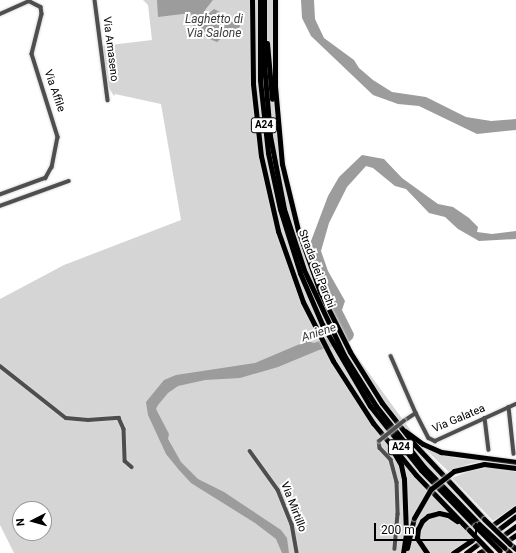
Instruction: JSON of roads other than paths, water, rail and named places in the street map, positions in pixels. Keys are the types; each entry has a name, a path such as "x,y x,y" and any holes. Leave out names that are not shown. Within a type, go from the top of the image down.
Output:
{"highway":[{"path":"252,0 254,84 258,138 270,198 285,253 309,315 333,361 396,456 402,470 406,534 401,553"},
{"name":"Strada dei Parchi","path":"260,0 263,119 274,182 293,247 322,324 342,357 409,450 502,551 510,553"},
{"path":"265,0 267,47 286,187 302,244 320,292 350,352 401,428 444,478 484,519 510,541 516,549"},
{"name":"Strada dei Parchi","path":"265,0 264,64 270,136 278,181 293,247"},
{"path":"275,0 275,86 279,140"},
{"path":"373,423 416,475 491,553"},
{"path":"401,428 423,444 441,452 516,462"},
{"path":"406,553 414,518 431,489 454,472 484,464 516,468"},
{"path":"494,524 516,508"},
{"path":"427,553 419,543 417,534 419,524 428,516 444,513 468,528"},
{"path":"499,529 516,516"},
{"path":"505,534 516,526"},
{"path":"510,541 516,534"},
{"path":"453,553 472,540"},
{"path":"466,553 478,544"}],"street":[{"name":"Via Amaseno","path":"95,0 108,100"},
{"name":"Via Affile","path":"0,14 29,1 41,7 42,14 32,54 58,136 52,167 46,178 0,195"},
{"path":"0,206 69,180"},
{"path":"391,356 416,413 379,441 380,448 391,460 397,482 398,514 395,549"},
{"path":"0,366 66,418 88,420 115,416 120,419 124,429 125,461 132,467"},
{"name":"Via Galatea","path":"416,413 427,435 434,441 516,404"},
{"path":"509,407 514,454"},
{"path":"485,418 489,450"},
{"name":"Via Mirtillo","path":"250,451 278,490 292,524 297,553"}],"water":[{"name":"Laghetto di Via Salone","path":"157,0 213,0 205,10 207,15 214,9 241,23 239,28 231,30 217,42 195,33 191,13 158,17"},
{"path":"301,0 314,0 315,19 324,38 354,60 359,68 373,80 392,92 426,97 466,117 491,121 516,119 516,130 477,134 419,106 398,104 373,95 311,36 302,18"},
{"path":"362,155 384,159 402,178 438,204 453,207 469,218 478,227 477,232 492,234 516,231 516,239 479,241 458,229 445,217 429,213 406,189 395,186 373,168 366,166 347,187 329,223 321,251 328,271 345,301 342,310 354,334 353,338 348,343 319,350 278,367 240,378 205,380 178,386 168,393 158,405 156,409 169,434 168,439 181,462 198,479 224,492 281,530 287,538 289,553 282,553 276,539 255,523 191,483 179,470 166,454 148,415 146,402 164,380 176,375 255,363 307,341 314,343 340,334 329,300 312,259 311,241 328,196 339,177"}],"tunnel":[{"path":"473,540 494,524"},
{"path":"484,550 505,534"}],"water label":[{"name":"Aniene","path":"319,333"}]}
